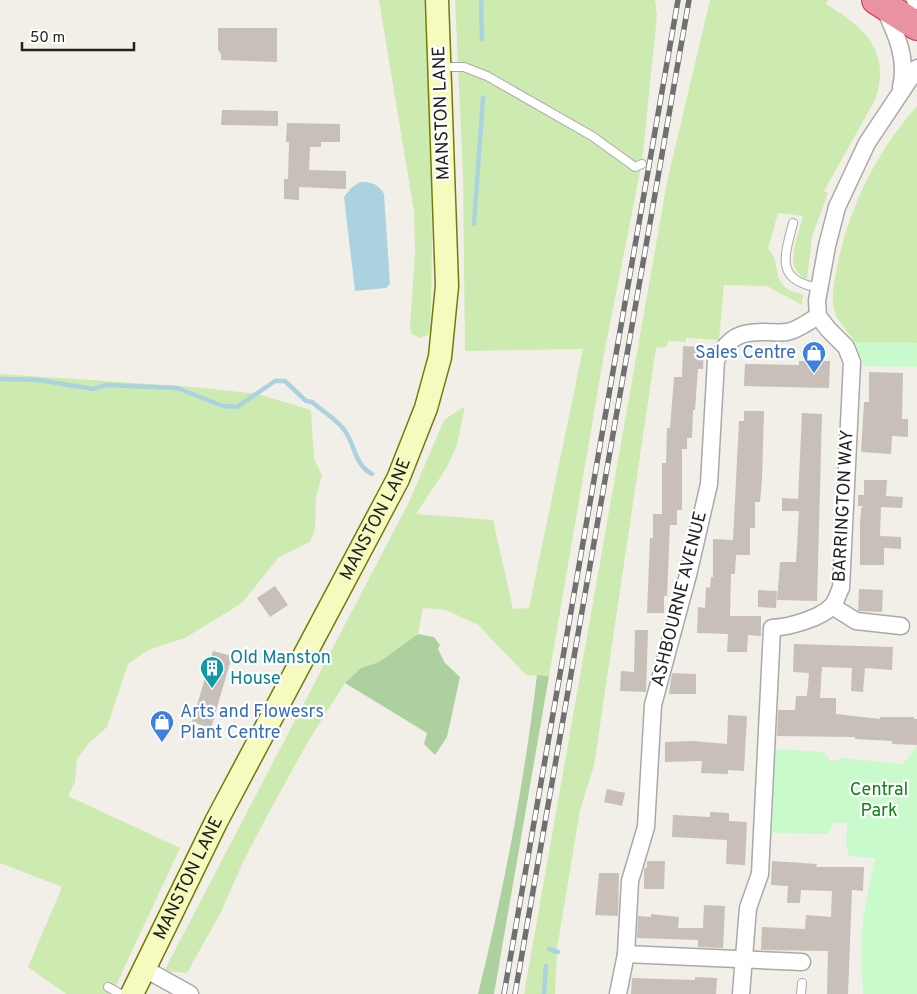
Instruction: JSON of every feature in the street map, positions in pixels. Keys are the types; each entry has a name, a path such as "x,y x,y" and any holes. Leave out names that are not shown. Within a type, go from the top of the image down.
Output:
{"highway":[{"path":"880,2 917,26"}],"street":[{"name":"MANSTON LANE","path":"132,994 216,822 398,479 426,408 440,356 447,286 437,0"},
{"path":"880,2 902,54 905,74 900,91"},
{"path":"818,316 820,288 837,207 867,143 917,68"},
{"path":"900,91 917,80"},
{"name":"BARRINGTON WAY","path":"741,994 748,908 760,874 772,628 794,626 832,606 841,588 852,362 846,346 828,329 818,316"},
{"name":"ASHBOURNE AVENUE","path":"618,994 626,954 630,881 646,826 653,705 688,575 709,484 716,360 725,344 736,336 753,331 785,333 798,329 818,316"},
{"path":"832,606 856,621 901,626"},
{"path":"626,954 802,962"},
{"path":"145,969 190,994"}],"lane":[{"path":"440,67 464,66 474,69 584,131 634,167 642,164"},
{"path":"793,224 786,251 786,267 791,278 802,285 820,288"},
{"path":"801,994 802,983"},
{"path":"108,987 121,994"}],"green space":[{"path":"379,0 424,0 431,165 432,247 430,330 428,335 420,338 411,333 410,328 415,252 414,212"},
{"path":"455,0 655,0 657,16 642,162 605,349 549,676 526,675 478,625 446,610 423,608 418,634 379,662 361,668 345,683 309,740 268,814 244,860 221,912 187,973 164,971 409,502 444,420 465,406 457,445 447,467 416,514 493,520 513,609 529,608 583,349 465,351 463,175"},
{"path":"710,0 828,0 826,4 852,22 871,42 877,54 880,68 879,83 875,100 824,191 828,193 812,237 807,279 799,274 793,260 803,216 778,213 768,249 773,255 780,281 792,291 803,294 802,305 767,286 724,285 719,340 686,338 686,342 668,341 667,347 656,348 594,766 580,810 557,949 555,994 524,994 667,182"},
{"path":"917,106 917,343 855,342 838,319 833,306 834,286 841,249 865,183 889,143"},
{"path":"855,342 917,343 917,367 864,366"},
{"path":"0,374 195,387 258,394 311,410 314,458 322,476 316,497 315,529 310,542 279,557 242,603 185,638 148,650 128,664 107,727 88,744 77,759 75,782 68,796 180,848 112,994 66,994 28,967 62,887 0,863"},
{"path":"418,634 434,637 440,645 438,649 445,663 460,677 447,737 435,755 424,744 427,733 345,683 361,668 379,662"},
{"path":"537,675 549,676 494,994 478,994 512,836 526,756"},
{"name":"Central Park","path":"917,746 917,994 863,994 861,949 863,919 875,858 849,856 846,843 847,823 833,823 828,834 772,833 775,749 824,752 831,762 842,758 903,764"}],"water":[{"path":"360,182 374,184 384,194 390,284 386,288 355,291 344,197 351,188"}],"building":[{"path":"218,28 277,28 277,62 221,60 221,54 218,50"},
{"path":"222,110 278,111 278,126 221,125"},
{"path":"287,123 340,124 340,142 321,142 321,147 310,147 309,170 346,171 346,189 299,187 299,200 284,199 284,179 288,179 289,142 286,142"},
{"path":"683,346 704,347 703,369 698,369 692,438 687,438 687,449 682,449 682,510 677,510 677,525 670,525 667,596 664,596 664,613 647,613 650,538 653,538 653,514 662,514 662,463 666,463 667,428 670,428 674,377 682,377"},
{"path":"799,361 830,361 829,388 744,386 745,364 799,365"},
{"path":"869,372 903,373 902,419 908,419 908,437 892,436 891,454 861,452 864,402 869,402"},
{"path":"744,411 764,411 762,478 760,502 755,502 755,528 750,528 750,555 736,555 735,574 731,574 730,616 761,616 761,636 748,635 747,652 727,652 728,634 697,633 698,607 705,608 706,587 710,588 711,577 713,577 713,539 733,540 739,421 744,421"},
{"path":"802,413 822,414 817,601 777,600 780,562 796,562 799,511 782,511 782,498 798,499"},
{"path":"864,480 887,480 886,496 903,497 902,508 881,507 880,536 901,537 901,549 884,548 884,565 860,565 860,522 863,506 858,506 858,495 864,495"},
{"path":"275,586 288,605 270,617 257,598"},
{"path":"859,589 883,590 882,612 858,611"},
{"path":"758,590 777,591 776,608 758,607"},
{"path":"635,630 648,630 646,692 620,691 621,671 634,672"},
{"path":"794,644 893,647 892,670 865,668 863,692 851,691 852,668 822,667 820,698 836,698 836,714 880,719 880,717 914,717 914,719 917,719 917,745 892,744 892,741 855,739 855,737 777,736 778,710 795,710 796,696 807,696 809,673 793,672"},
{"name":"Old Manston House","path":"213,651 232,656 211,728 192,722"},
{"path":"672,673 696,674 696,694 669,694"},
{"path":"728,715 747,716 744,771 728,770 728,774 701,773 702,761 665,762 665,742 692,741 727,744"},
{"path":"607,789 625,793 622,806 604,802"},
{"path":"710,812 729,813 729,821 747,822 745,865 726,864 727,840 672,837 673,815 710,817"},
{"path":"647,861 665,861 664,889 644,889 644,869 647,867"},
{"path":"772,861 817,864 816,867 864,867 863,891 852,890 848,994 827,994 828,951 761,950 762,927 805,929 806,915 831,917 832,891 801,890 800,903 787,903 788,886 771,885"},
{"path":"599,873 619,873 618,916 595,915"},
{"path":"704,905 725,906 723,948 698,947 698,940 637,938 638,916 651,917 651,914 679,917 678,928 703,928"},
{"path":"695,977 717,978 716,994 631,994 632,978 695,980"}],"waterway":[{"path":"481,0 482,39"},
{"path":"474,224 483,98"},
{"path":"0,379 39,380 93,389 106,385 177,388 223,406 237,407 275,381 285,381 306,401 312,402 342,427 349,437 358,460 372,474"},
{"path":"549,949 558,952"},
{"path":"544,994 546,966"}],"railway":[{"path":"504,994 678,0"},
{"path":"515,994 689,0"}],"place":[{"name":"Sales Centre","path":"814,374"},
{"name":"Old Manston House","path":"212,689"},
{"name":"Arts and Flowesrs Plant Centre","path":"162,743"}]}
